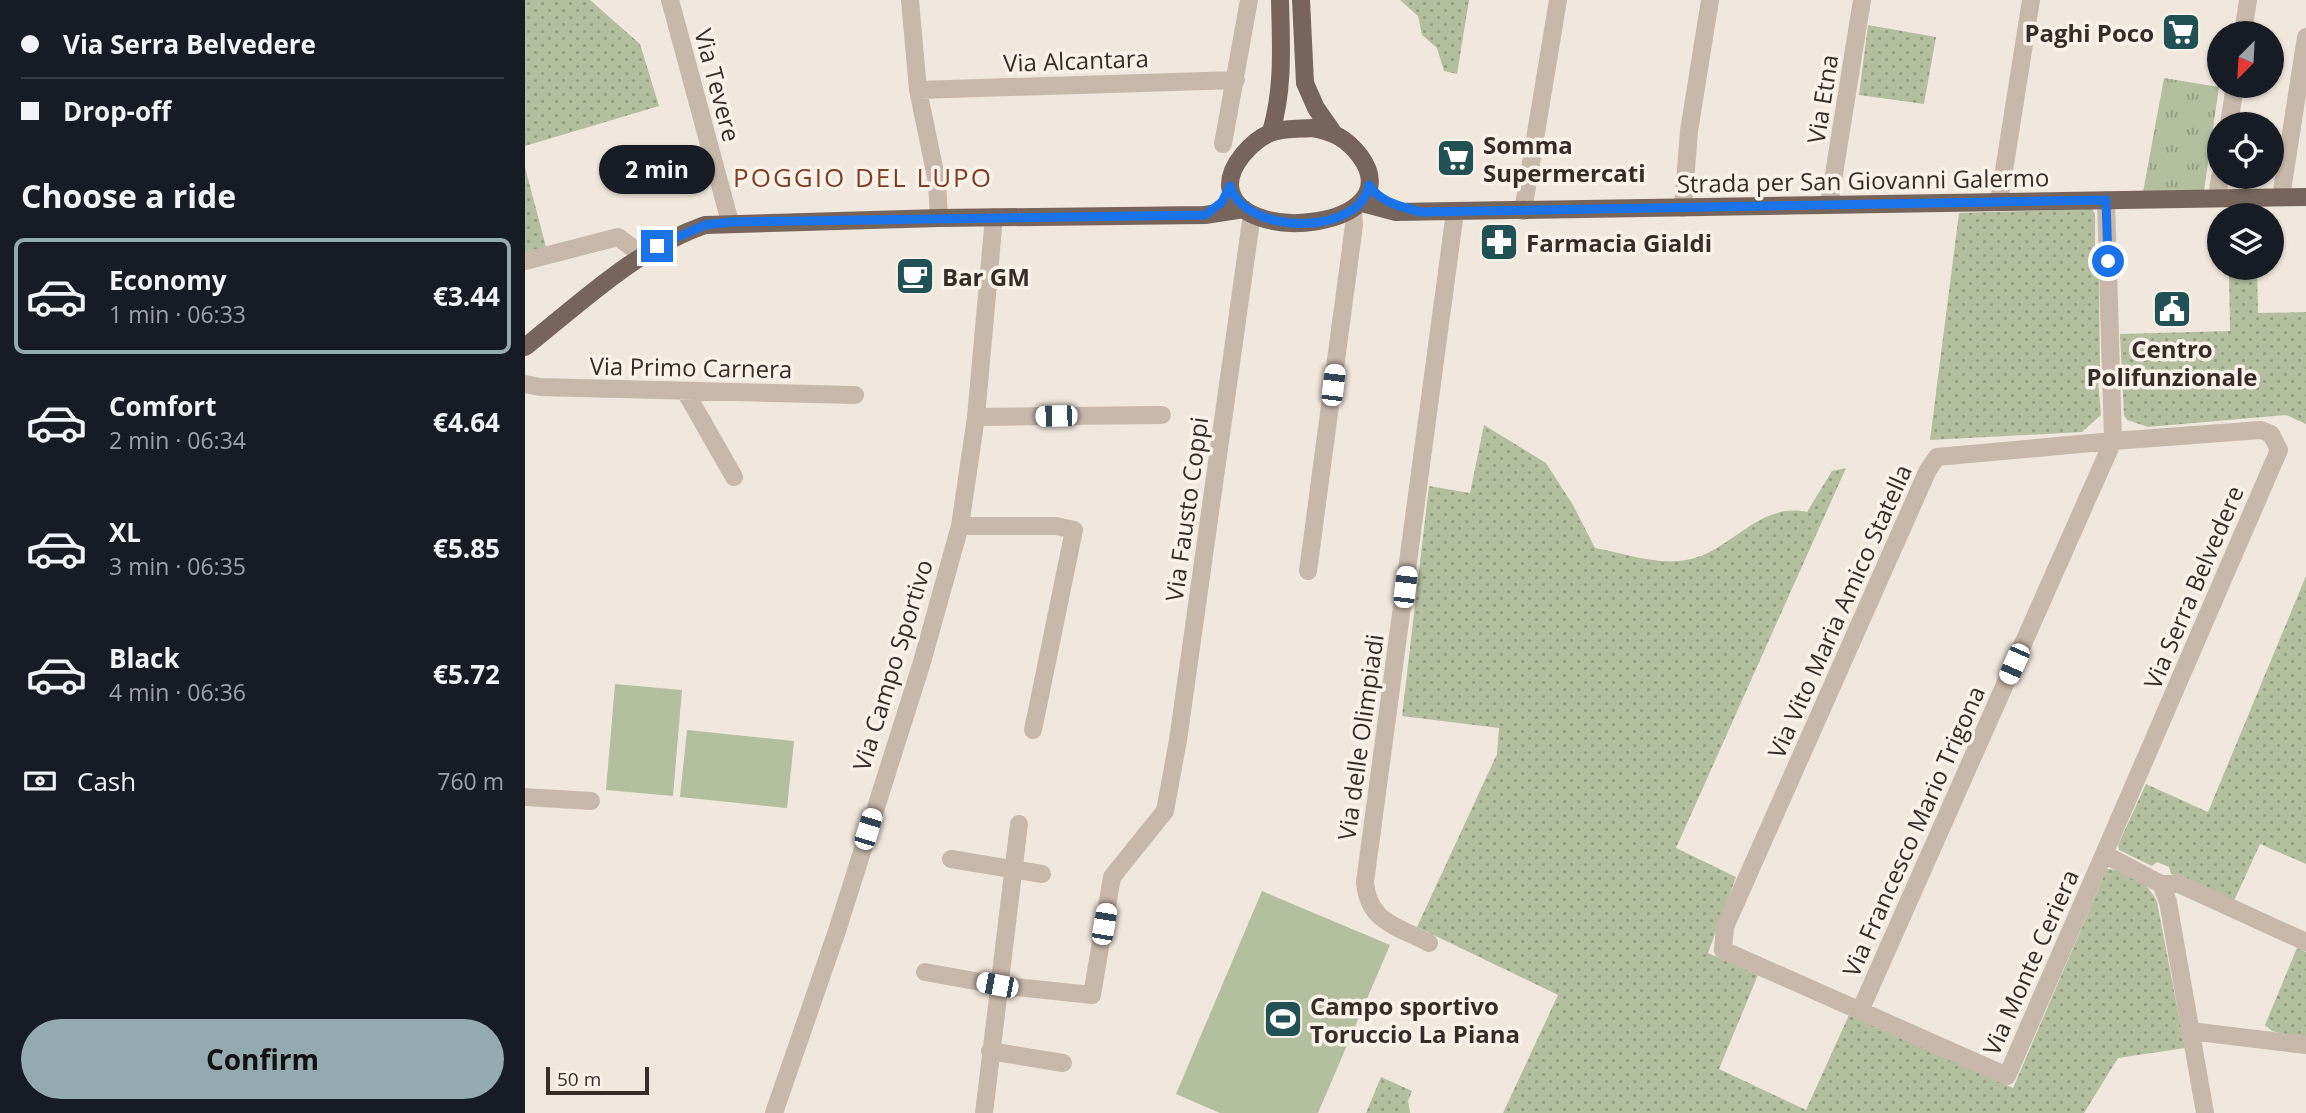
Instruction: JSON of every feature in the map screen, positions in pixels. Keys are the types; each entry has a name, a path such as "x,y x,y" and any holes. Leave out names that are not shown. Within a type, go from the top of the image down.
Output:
{"main road":[{"path":"1271,132 1282,77 1280,0"},
{"path":"1301,0 1305,83 1316,108 1332,131 1353,147 1365,163 1369,185 1376,195 1388,202 1420,212"},
{"path":"1205,215 1222,202 1230,186 1232,171 1255,142 1271,132 1312,128 1332,131"},
{"path":"1358,206 1369,185"},
{"path":"1230,186 1234,198 1248,211 1267,220 1314,222 1358,206 1396,212 1420,212"},
{"name":"Strada per San Giovanni Galermo","path":"1420,212 2306,197"},
{"path":"525,347 642,255 673,236 705,225 730,222 1205,215 1248,211"}],"street":[{"name":"Via Tevere","path":"670,0 730,222"},
{"path":"910,0 918,90 937,181 939,218"},
{"path":"1223,144 1249,0"},
{"path":"1523,211 1558,0"},
{"path":"1683,208 1689,131 1710,0"},
{"name":"Via Etna","path":"1829,205 1862,0"},
{"path":"1999,202 2031,0"},
{"path":"2245,21 2248,0"},
{"path":"2281,197 2306,37"},
{"name":"Via Alcantara","path":"918,90 1236,80"},
{"path":"2217,198 2218,189"},
{"path":"2106,200 2113,441"},
{"path":"1308,571 1358,206"},
{"name":"Via Fausto Coppi","path":"997,985 1092,995 1112,877 1165,811 1178,740 1248,211"},
{"name":"Via delle Olimpiadi","path":"1429,943 1373,913 1366,900 1365,882 1455,212"},
{"name":"Via Campo Sportivo","path":"774,1113 837,931 922,662 960,526 976,417 994,217"},
{"path":"525,261 618,237 642,255"},
{"name":"Via Primo Carnera","path":"525,384 540,387 855,395"},
{"path":"685,391 734,477"},
{"path":"976,417 1162,415"},
{"name":"Via Serra Belvedere","path":"2104,854 2279,450 2271,434 2261,430 2113,441"},
{"name":"Via Vito Maria Amico Statella","path":"1723,950 1725,927 1928,470 1937,457 2113,441"},
{"name":"Via Francesco Mario Trigona","path":"1860,1011 2113,441"},
{"path":"960,526 1056,526 1074,530 1033,730"},
{"path":"525,797 591,801"},
{"path":"984,1113 997,985 1019,824"},
{"path":"2104,854 2161,884 2179,884 2306,942"},
{"name":"Via Monte Ceriera","path":"1723,950 2007,1076 2104,854"},
{"path":"951,859 1042,874"},
{"path":"2161,884 2168,902 2205,1113"},
{"path":"925,972 997,985"},
{"path":"2190,1031 2306,1045"},
{"path":"990,1051 1063,1063"}],"green space":[{"path":"525,0 590,0 640,44 659,106 525,146"},
{"path":"1400,0 1469,0 1457,74 1444,71 1437,48 1422,35 1418,16"},
{"path":"1868,25 1936,37 1924,104 1859,95"},
{"path":"2164,78 2207,85 2207,98 2217,98 2215,112 2207,112 2207,170 2204,191 2143,192"},
{"path":"525,167 546,247 525,253"},
{"path":"2092,209 2095,214 2095,276 2099,277 2100,367 2097,368 2101,415 2082,432 1930,440 1959,213"},
{"path":"2229,280 2257,280 2258,313 2306,312 2306,424 2286,415 2148,427 2127,420 2124,415 2120,334 2230,331"},
{"path":"1484,425 1546,463 1573,505 1595,548 1655,560 1691,559 1721,546 1747,528 1775,514 1807,512 1832,471 1846,468 1676,848 1736,877 1708,953 1758,975 1719,1069 1806,1110 1849,1015 2013,1088 2107,869 2137,878 2157,902 2185,1048 2118,1058 2084,1113 1503,1113 1558,995 1417,927 1497,754 1499,728 1402,716 1429,486 1470,493"},
{"path":"2306,576 2306,864 2260,844 2234,901 2171,874 2169,867 2157,862 2152,866 2119,850 2118,845 2146,784 2208,812"},
{"path":"615,684 682,690 673,796 606,790"},
{"path":"687,730 794,741 787,808 680,797"},
{"name":"Campo sportivo Toruccio La Piana","path":"1262,891 1390,945 1318,1113 1220,1113 1176,1094"},
{"path":"2297,948 2306,952 2306,1040 2272,1031 2265,1025"},
{"path":"1381,1077 1412,1091 1408,1101 1410,1113 1366,1113"}],"place":[{"name":"Paghi Poco","path":"2181,32"},
{"name":"Somma Supermercati","path":"1456,158"},
{"name":"Farmacia Gialdi","path":"1499,242"},
{"name":"Bar GM","path":"915,276"},
{"name":"Centro Polifunzionale","path":"2172,309"},
{"name":"Campo sportivo Toruccio La Piana","path":"1283,1019"}],"district":[{"name":"POGGIO DEL LUPO","path":"863,177"}],"route":[{"path":"657,246 673,236 705,225 730,222 1205,215 1222,202 1230,186 1234,198 1252,214 1287,223 1314,222 1341,216 1353,210 1362,203 1369,185 1376,195 1388,202 1420,212 2106,200 2108,261"}]}
